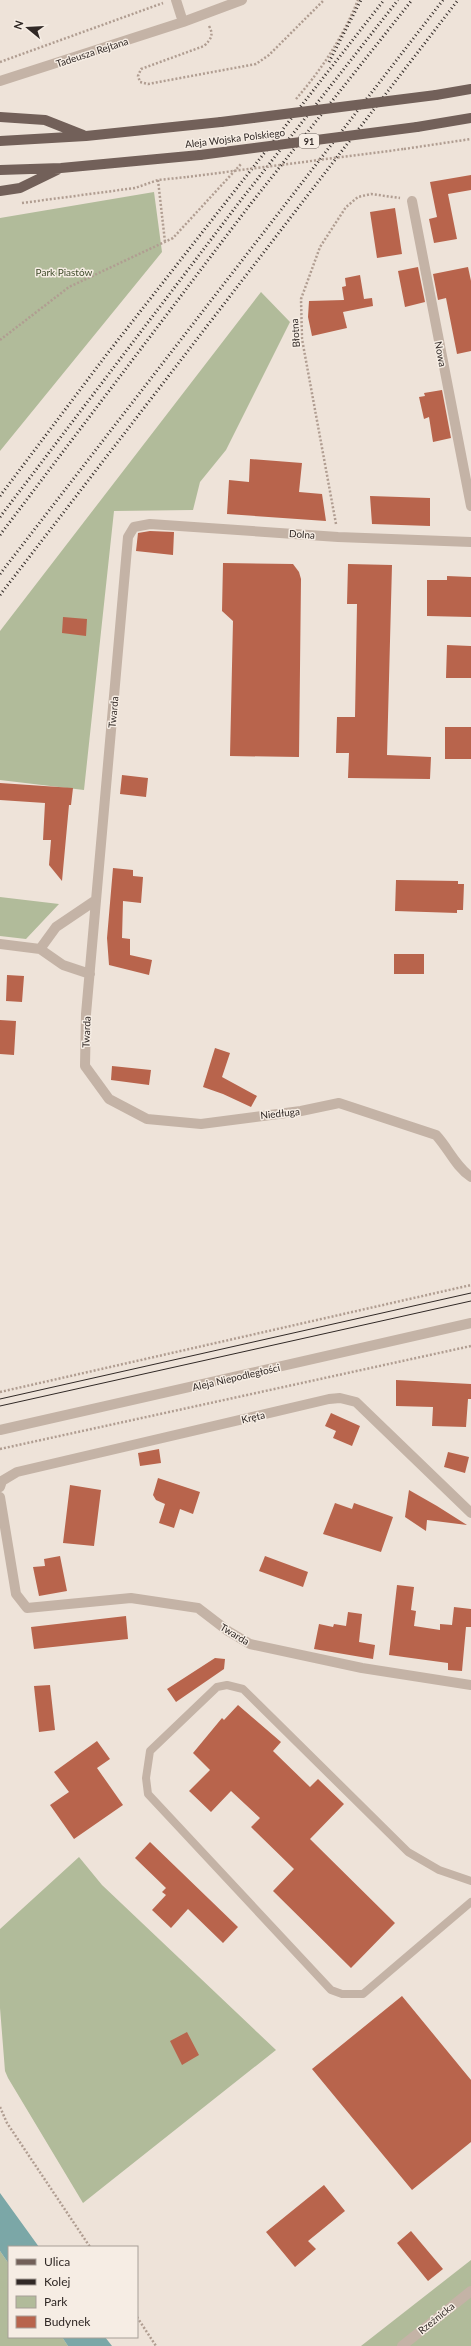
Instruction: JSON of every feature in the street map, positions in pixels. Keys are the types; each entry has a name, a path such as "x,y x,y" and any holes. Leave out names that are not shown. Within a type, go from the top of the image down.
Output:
{"main road":[{"name":"Aleja Wojska Polskiego","path":"0,141 86,136 221,122 471,89"},
{"path":"0,117 45,120 86,136"},
{"name":"Aleja Wojska Polskiego","path":"0,170 61,168 200,155 417,127 471,118"},
{"path":"0,191 20,188 61,168"}],"street":[{"path":"176,0 183,22"},
{"name":"Tadeusza Rejtana","path":"0,81 183,22 242,0"},
{"name":"Nowa","path":"412,201 471,506"},
{"name":"Dolna","path":"134,527 150,524 338,537 471,542"},
{"name":"Twarda","path":"85,1066 96,900 128,537 134,527"},
{"path":"40,949 56,927 96,900"},
{"path":"0,944 40,949 63,966 90,974"},
{"name":"Niedługa","path":"85,1066 109,1099 147,1119 200,1124 301,1111 339,1103 436,1135 447,1146 460,1170 471,1177"},
{"name":"Aleja Niepodległości","path":"0,1430 471,1323"},
{"name":"Kręta","path":"0,1486 2,1481 17,1472 329,1399 340,1398 356,1402 471,1513"},
{"name":"Twarda","path":"0,1497 16,1594 27,1608 131,1598 198,1608 228,1632 250,1644 362,1668 471,1685"},
{"name":"Rzeźnicka","path":"402,2346 471,2291"}],"lane":[{"path":"471,1881 439,1870 408,1852 243,1689 227,1685 217,1687 150,1751 146,1778 148,1794 331,1990 342,1994 363,1994 471,1902"}],"path":[{"path":"207,22 212,31 211,39 204,46 141,69 138,76 140,82 148,84 256,64 269,55 324,0"},
{"path":"291,105 317,75 347,26 358,0"},
{"path":"0,62 164,3"},
{"path":"15,204 135,188 158,180 404,149 471,139"},
{"path":"0,340 69,287 173,238 244,160"},
{"path":"158,180 165,242"},
{"name":"Błotna","path":"338,537 302,339 301,299 306,279 320,247 338,219 358,196 372,194 412,201"},
{"path":"0,1392 471,1286"},
{"path":"0,1449 471,1346"},
{"path":"0,2107 7,2123 89,2246"},
{"path":"138,2319 156,2346"}],"green space":[{"name":"Park Piastów","path":"154,192 162,252 0,451 0,218"},
{"path":"261,292 290,322 226,450 200,482 193,510 114,511 84,790 0,780 0,631"},
{"path":"0,897 59,904 26,939 0,936"},
{"path":"79,1857 102,1885 276,2050 83,2203 5,2071 0,2008 0,1929"},
{"path":"0,2251 8,2263 8,2338 63,2338 68,2346 0,2346"},
{"path":"471,2260 471,2346 361,2346"}],"water":[{"path":"0,2193 38,2246 8,2246 8,2263 0,2251"},
{"path":"63,2338 106,2338 112,2346 68,2346"}],"building":[{"path":"471,175 471,190 448,194 457,239 434,243 429,219 437,217 430,182"},
{"path":"395,208 402,254 377,258 370,212"},
{"path":"418,267 425,302 405,307 398,271"},
{"path":"468,267 471,281 471,351 457,354 446,298 438,300 433,274"},
{"path":"360,275 364,299 372,298 373,306 343,312 347,328 312,336 308,317 309,301 344,300 342,287 346,286 345,278"},
{"path":"442,390 451,438 433,442 429,417 424,419 419,397 425,396 424,393"},
{"path":"250,459 302,463 299,492 322,494 326,521 227,514 229,480 249,482"},
{"path":"370,496 430,498 430,526 372,524"},
{"path":"150,531 174,532 173,555 136,551 138,533"},
{"path":"223,563 293,564 299,572 301,579 299,757 230,756 233,621 222,611"},
{"path":"348,564 392,565 387,755 431,757 430,779 348,778 349,753 336,753 337,717 355,717 357,604 347,604"},
{"path":"447,576 471,577 471,617 427,616 427,580 447,580"},
{"path":"63,617 87,619 86,636 62,633"},
{"path":"447,645 471,646 471,678 446,678"},
{"path":"445,727 471,727 471,759 445,759"},
{"path":"122,775 148,778 146,797 120,794"},
{"path":"0,783 73,788 71,805 69,805 62,881 49,865 51,840 43,840 45,803 0,800"},
{"path":"113,868 133,870 133,876 143,877 141,903 123,901 122,938 130,939 130,955 152,960 149,975 109,965 107,938"},
{"path":"396,880 458,881 458,884 464,884 463,910 457,910 457,913 395,911"},
{"path":"394,954 424,954 424,974 394,974"},
{"path":"7,975 24,976 22,1002 6,1001"},
{"path":"0,1020 16,1021 14,1055 0,1054"},
{"path":"215,1048 230,1053 222,1077 257,1096 251,1107 223,1094 203,1087"},
{"path":"112,1066 151,1070 149,1085 111,1080"},
{"path":"396,1380 471,1384 471,1399 468,1399 466,1427 432,1426 433,1407 396,1406"},
{"path":"331,1413 360,1426 352,1446 333,1438 336,1431 325,1426"},
{"path":"159,1449 161,1463 140,1466 138,1453"},
{"path":"448,1452 469,1457 465,1473 444,1467"},
{"path":"158,1478 200,1492 193,1514 180,1509 174,1528 159,1523 165,1504 156,1500 153,1495"},
{"path":"70,1485 101,1490 94,1546 63,1543"},
{"path":"409,1490 467,1525 427,1520 426,1531 405,1517"},
{"path":"335,1503 352,1509 354,1503 393,1517 381,1552 323,1534"},
{"path":"60,1556 67,1591 39,1596 33,1567 45,1566 44,1559"},
{"path":"265,1556 308,1572 303,1587 259,1571"},
{"path":"397,1585 414,1587 411,1610 416,1611 414,1626 440,1630 440,1624 452,1625 454,1607 471,1609 471,1627 466,1627 462,1671 448,1670 448,1663 389,1655"},
{"path":"348,1612 362,1614 359,1642 375,1645 373,1659 314,1649 319,1624 333,1627 334,1624 346,1626"},
{"path":"126,1616 128,1639 34,1649 31,1627"},
{"path":"215,1658 225,1659 224,1669 176,1702 167,1689"},
{"path":"50,1685 55,1730 39,1732 34,1686"},
{"path":"238,1705 281,1742 273,1751 310,1787 318,1779 344,1804 310,1839 395,1923 351,1968 273,1891 294,1869 251,1827 260,1818 231,1791 211,1812 189,1791 210,1770 193,1753 222,1718 224,1720"},
{"path":"97,1741 110,1759 97,1768 123,1805 74,1839 50,1805 69,1792 54,1772"},
{"path":"150,1842 238,1927 223,1943 188,1909 171,1928 152,1910 166,1895 162,1892 166,1888 135,1858"},
{"path":"402,1996 471,2080 471,2142 412,2190 312,2069"},
{"path":"187,2032 199,2055 182,2065 170,2041"},
{"path":"324,2185 345,2211 308,2241 316,2249 295,2267 266,2232"},
{"path":"411,2231 443,2269 428,2281 397,2243"}],"tram line":[{"path":"0,1399 471,1293"},
{"path":"0,1406 471,1301"}],"railway":[{"path":"329,62 361,0"},
{"path":"0,496 107,354 384,0"},
{"path":"0,517 241,200 398,0"},
{"path":"0,535 249,206 412,0"},
{"path":"0,574 443,0"},
{"path":"0,595 458,0"}]}
